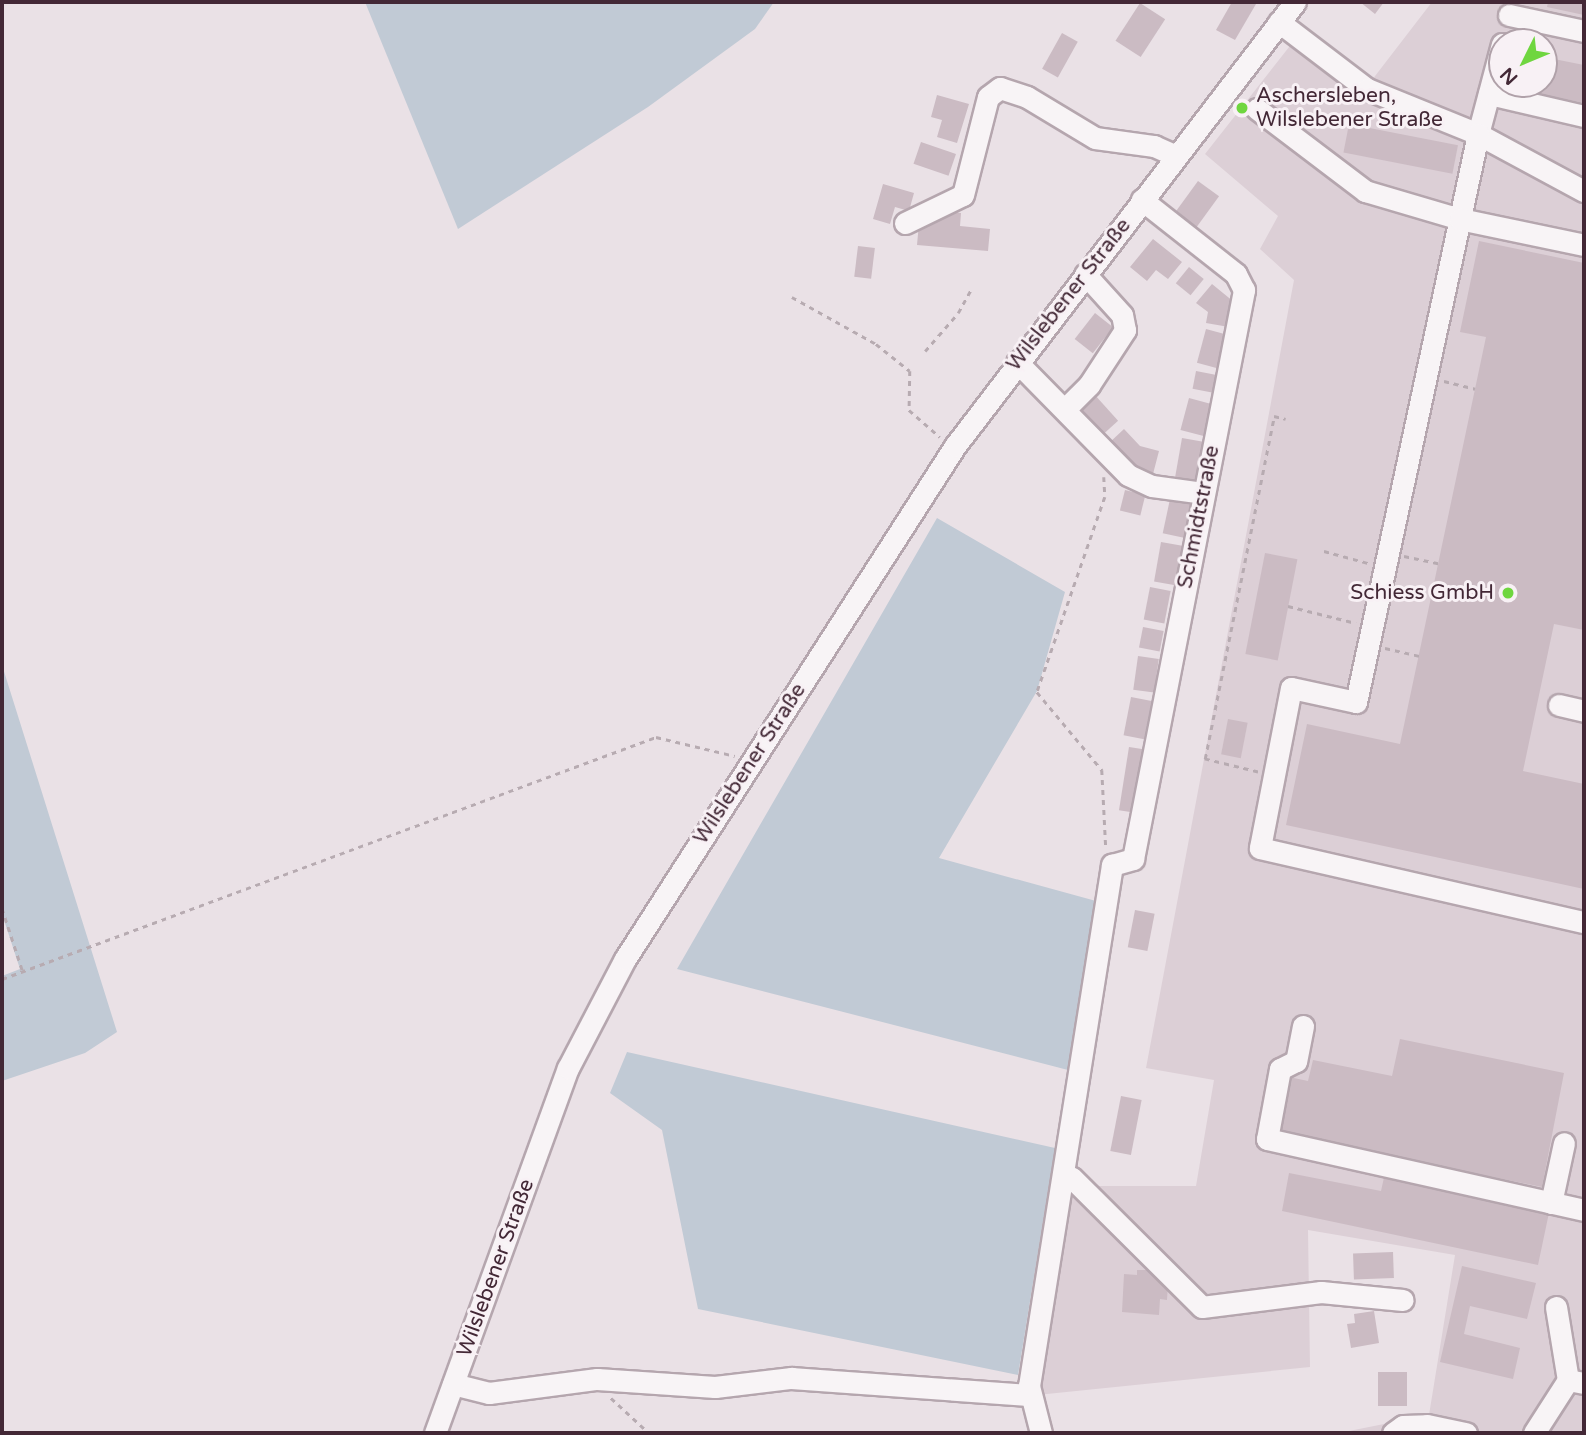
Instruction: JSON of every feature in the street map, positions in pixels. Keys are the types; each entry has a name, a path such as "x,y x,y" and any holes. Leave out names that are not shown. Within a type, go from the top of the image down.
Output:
{"street":[{"name":"Wilslebener Straße","path":"435,1433 558,1096 591,1017 955,446 1295,2"},
{"path":"1506,28 1511,8 1584,31"},
{"path":"1279,22 1367,89 1478,134 1584,191"},
{"path":"905,223 963,195 988,97 1000,88 1027,97 1095,138 1154,146 1176,156"},
{"path":"1488,98 1356,702 1291,688 1260,848 1584,922"},
{"path":"1506,98 1584,116"},
{"path":"1257,109 1366,191 1460,219 1584,245"},
{"name":"Schmidtstraße","path":"1112,864 1133,859 1244,290 1242,281 1142,200"},
{"path":"1065,409 1089,385 1125,330 1122,315 1085,274"},
{"path":"1013,368 1065,409 1128,475 1152,486 1203,493"},
{"path":"1559,705 1584,711"},
{"path":"1041,1433 1028,1395 1045,1266 1063,1175 1112,864"},
{"path":"1303,1026 1296,1060 1280,1069 1267,1139 1584,1210"},
{"path":"1551,1203 1564,1143"},
{"path":"1063,1175 1072,1178 1202,1307 1321,1293 1403,1300"},
{"path":"1534,1433 1576,1382 1556,1307"},
{"path":"453,1384 489,1393 597,1379 715,1387 791,1378 927,1391 1028,1395"},
{"path":"1393,1433 1404,1426 1427,1425 1466,1433"}],"path":[{"path":"925,351 958,313 972,288"},
{"path":"792,297 876,344 909,371 909,410 921,425 955,446"},
{"path":"1426,377 1475,389"},
{"path":"1272,776 1205,759 1274,416 1286,419"},
{"path":"1103,473 1105,497 1037,692 1101,769 1101,813 1112,864"},
{"path":"1324,551 1386,560 1438,563"},
{"path":"1287,606 1370,635 1419,656"},
{"path":"2,979 656,737 730,754 750,764"},
{"path":"2,908 23,972"},
{"path":"597,1379 649,1433"}],"shaded area":[{"path":"365,2 774,2 755,29 648,107 458,229"},
{"path":"1432,2 1584,2 1584,1433 1339,1433 1429,1415 1455,1255 1308,1230 1310,1367 1037,1395 1063,1186 1196,1186 1214,1080 1146,1068 1294,280 1260,249 1278,216 1205,154 1304,28 1372,80"},
{"path":"937,518 1065,592 1037,691 939,858 1096,901 1068,1070 677,969"},
{"path":"2,665 117,1032 85,1053 2,1081 2,976 20,969 2,914"},
{"path":"627,1052 1055,1148 1018,1375 698,1309 662,1130 610,1093"}],"building":[{"path":"1232,2 1256,4 1235,40 1216,30"},
{"path":"1360,2 1384,2 1375,14"},
{"path":"1548,2 1584,2 1584,15 1547,7"},
{"path":"1140,3 1165,19 1141,57 1115,41"},
{"path":"1062,33 1078,42 1058,78 1042,69"},
{"path":"1558,60 1584,65 1584,103 1558,98"},
{"path":"937,95 969,104 957,143 937,137 942,120 931,117"},
{"path":"1349,124 1458,145 1452,174 1343,152"},
{"path":"921,142 956,154 948,176 914,164"},
{"path":"1198,181 1219,196 1196,228 1175,213"},
{"path":"883,184 914,193 909,211 895,207 890,224 873,219"},
{"path":"931,210 961,213 960,226 990,229 988,251 917,245 919,223 929,224"},
{"path":"1153,239 1182,262 1168,279 1156,270 1147,281 1130,267"},
{"name":"Schiess GmbH","path":"1479,241 1584,263 1584,630 1554,624 1523,771 1584,784 1584,889 1286,825 1307,724 1400,744 1486,337 1460,332"},
{"path":"858,246 875,248 871,279 854,277"},
{"path":"1189,267 1204,279 1191,295 1176,283"},
{"path":"1212,284 1234,302 1229,327 1206,323 1208,312 1196,303"},
{"path":"1095,313 1113,327 1093,353 1075,339"},
{"path":"1206,329 1228,335 1219,369 1197,363"},
{"path":"1196,371 1217,375 1213,393 1193,389"},
{"path":"1094,394 1118,421 1101,436 1077,409"},
{"path":"1189,398 1212,404 1204,436 1180,430"},
{"path":"1124,429 1140,446 1159,451 1153,474 1129,468 1108,444"},
{"path":"1182,438 1205,442 1198,481 1175,477"},
{"path":"1125,490 1145,495 1140,515 1120,510"},
{"path":"1170,499 1193,504 1186,538 1163,533"},
{"path":"1161,542 1184,546 1177,585 1154,581"},
{"path":"1265,553 1297,559 1278,660 1245,654"},
{"path":"1150,587 1171,591 1164,623 1144,619"},
{"path":"1143,627 1164,631 1160,652 1139,648"},
{"path":"1138,656 1159,659 1154,693 1133,690"},
{"path":"1131,697 1152,701 1144,739 1124,735"},
{"path":"1228,719 1248,723 1241,758 1221,754"},
{"path":"1129,747 1147,750 1137,813 1119,810"},
{"path":"1135,910 1155,914 1147,951 1128,947"},
{"path":"1400,1039 1564,1073 1542,1187 1277,1133 1289,1077 1308,1081 1313,1060 1392,1076"},
{"path":"1121,1096 1142,1100 1131,1155 1110,1151"},
{"path":"1289,1173 1381,1191 1385,1173 1550,1208 1538,1265 1282,1211"},
{"path":"1393,1252 1394,1278 1354,1279 1353,1253"},
{"path":"1462,1266 1536,1283 1527,1319 1470,1306 1464,1334 1520,1348 1513,1379 1440,1362"},
{"path":"1137,1270 1154,1270 1161,1275 1161,1283 1168,1283 1167,1300 1160,1299 1159,1315 1122,1312 1124,1274 1137,1275"},
{"path":"1374,1311 1379,1343 1351,1348 1347,1324 1355,1323 1354,1314"},
{"path":"1378,1372 1407,1372 1407,1406 1378,1406"}],"place":[{"name":"Aschersleben, Wilslebener Straße","path":"1242,108"},
{"name":"Schiess GmbH","path":"1508,593"}]}
